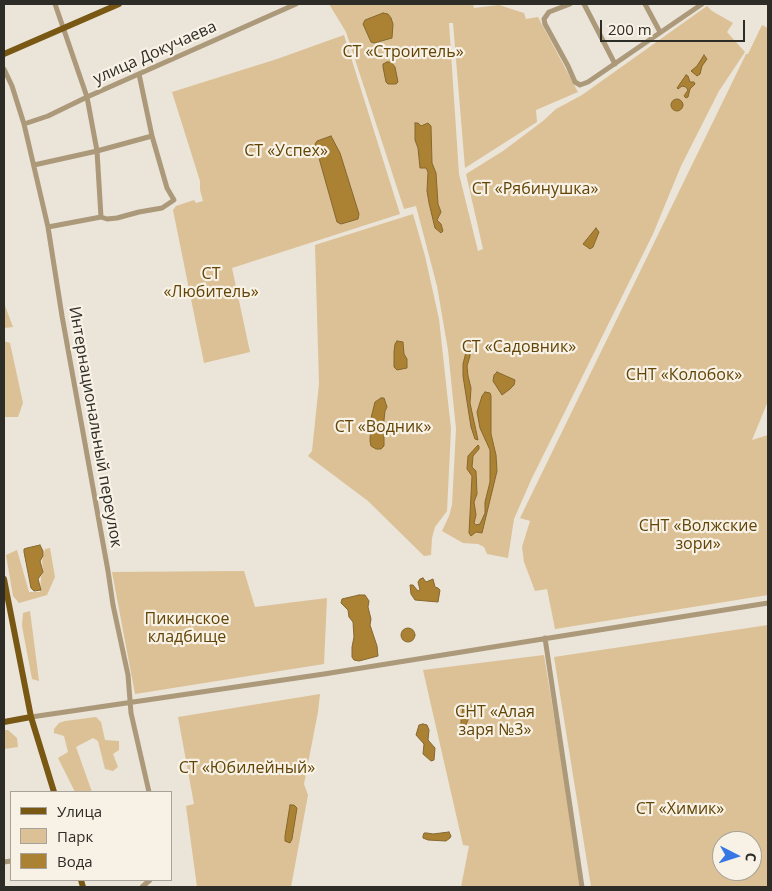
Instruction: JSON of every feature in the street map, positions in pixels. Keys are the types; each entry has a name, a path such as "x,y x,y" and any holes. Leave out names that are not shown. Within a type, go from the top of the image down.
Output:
{"main road":[{"path":"4,54 119,4"},
{"path":"4,579 30,717 54,791"},
{"path":"4,722 30,717"}],"street":[{"path":"55,4 87,97 97,151 101,217"},
{"name":"улица Докучаева","path":"24,124 48,116 296,4"},
{"path":"570,4 549,12 544,19 575,82 580,85 588,82 702,4"},
{"path":"584,4 615,64"},
{"path":"645,4 660,32"},
{"name":"Интернациональный переулок","path":"4,69 12,86 24,124 48,227 113,604 128,675 130,702 139,752 149,791"},
{"path":"48,227 101,217 107,219 117,218 162,208 174,200 167,188 152,136 139,74"},
{"path":"34,165 152,136"},
{"path":"30,717 324,674 768,602"},
{"path":"544,638 582,887"}],"green space":[{"path":"329,4 473,4 474,8 499,5 524,13 526,19 538,17 578,92 536,110 537,122 465,168 453,23 449,23 459,174 478,251 483,249 466,174 503,151 556,109 582,95 707,6 733,23 727,32 745,52 719,91 681,166 653,234 531,480 514,519 508,558 487,554 484,547 478,544 463,543 442,531 452,505 456,429 448,350 437,286 416,206 404,209 346,32"},
{"name":"СНТ «Колобок»","path":"762,25 768,28 768,401 752,440 768,435 768,595 555,629 547,589 535,591 524,562 522,547 530,521 520,518 746,54 748,54"},
{"name":"СТ «Успех»","path":"344,35 400,214 232,268 250,352 204,363 173,210 176,206 194,200 196,203 203,201 200,181 172,92 277,59"},
{"name":"СТ «Водник»","path":"413,214 425,256 439,319 451,429 447,511 435,527 431,555 424,556 368,501 308,456 312,451 319,384 315,245"},
{"path":"4,303 13,327 4,328"},
{"path":"4,341 10,343 23,403 18,417 4,417"},
{"path":"50,548 55,577 47,595 19,603 13,596 6,555 17,550 29,592 40,592 43,571 42,561 45,549"},
{"name":"Пикинское кладбище","path":"244,571 255,607 327,598 324,664 135,694 112,572"},
{"path":"30,611 39,681 32,679 22,626 23,613"},
{"name":"СТ «Химик»","path":"768,625 768,887 591,887 554,657"},
{"name":"СНТ «Алая заря №3»","path":"544,655 582,887 461,887 469,846 463,845 423,670"},
{"name":"СТ «Юбилейный»","path":"320,694 304,784 308,795 291,887 197,887 186,806 194,804 178,717"},
{"path":"96,717 101,722 105,740 119,741 119,750 113,754 118,767 113,771 105,769 98,741 93,738 76,747 92,791 74,791 58,758 68,752 64,736 54,733 54,729 59,723"},
{"path":"4,730 8,730 17,738 18,747 4,749"}],"water":[{"path":"383,13 388,14 391,18 393,24 392,38 374,43 371,42 363,24 365,20"},
{"path":"704,55 707,59 702,66 700,74 697,76 691,71 697,66"},
{"path":"391,62 395,67 398,82 396,84 388,84 386,82 383,64"},
{"path":"686,75 690,82 695,84 690,89 686,98 684,96 688,90 686,87 677,88"},
{"path":"679,99 682,100 682,110 675,111 672,110 671,103 672,100"},
{"path":"415,123 421,126 428,123 431,126 432,163 436,173 438,204 441,212 437,220 441,224 443,231 441,233 435,228 429,203 427,191 428,172 426,168 420,168 418,148 415,140"},
{"path":"331,136 340,153 359,214 358,219 341,224 337,222 315,144 317,141"},
{"path":"596,228 599,232 593,247 590,249 583,244"},
{"path":"397,341 403,342 407,368 397,370 394,367 394,352"},
{"path":"466,352 470,353 467,366 471,388 470,403 478,440 475,439 471,427 463,376"},
{"path":"497,372 515,380 514,385 502,395 493,381 494,375"},
{"path":"485,392 490,393 491,396 491,434 496,455 497,471 482,533 476,532 471,536 469,533 472,476 467,469 468,456 478,445 479,449 473,456 472,467 476,471 477,494 474,502 476,515 474,523 476,525 480,524 485,513 485,502 490,482 490,450 480,428 477,412"},
{"path":"384,398 387,407 384,420 384,446 381,449 376,449 371,446 370,441 371,418 375,402"},
{"path":"40,545 43,551 40,561 43,572 38,579 41,590 34,591 31,588 24,549"},
{"path":"423,578 426,582 433,579 435,587 440,590 438,602 415,600 411,594 410,585 413,585 418,591 420,590 418,582"},
{"path":"365,595 369,601 370,625 377,646 378,656 359,661 354,660 352,657 353,622 349,617 348,610 341,603 342,599"},
{"path":"405,628 411,628 415,635 411,642 405,642 401,638 401,632"},
{"path":"470,704 473,708 465,727 461,724 461,719 463,708"},
{"path":"419,725 427,725 429,730 428,740 435,748 434,760 431,761 423,754 424,744 416,735"},
{"path":"290,805 294,805 297,808 290,843 285,841 285,836"},
{"path":"449,832 451,836 446,841 423,838 424,833"}],"park label":[{"name":"СТ «Строитель»","path":"403,52"},
{"name":"СТ «Рябинушка»","path":"535,189"},
{"name":"СТ «Любитель»","path":"211,283"},
{"name":"СТ «Садовник»","path":"519,347"},
{"name":"СНТ «Волжские зори»","path":"698,535"}]}
